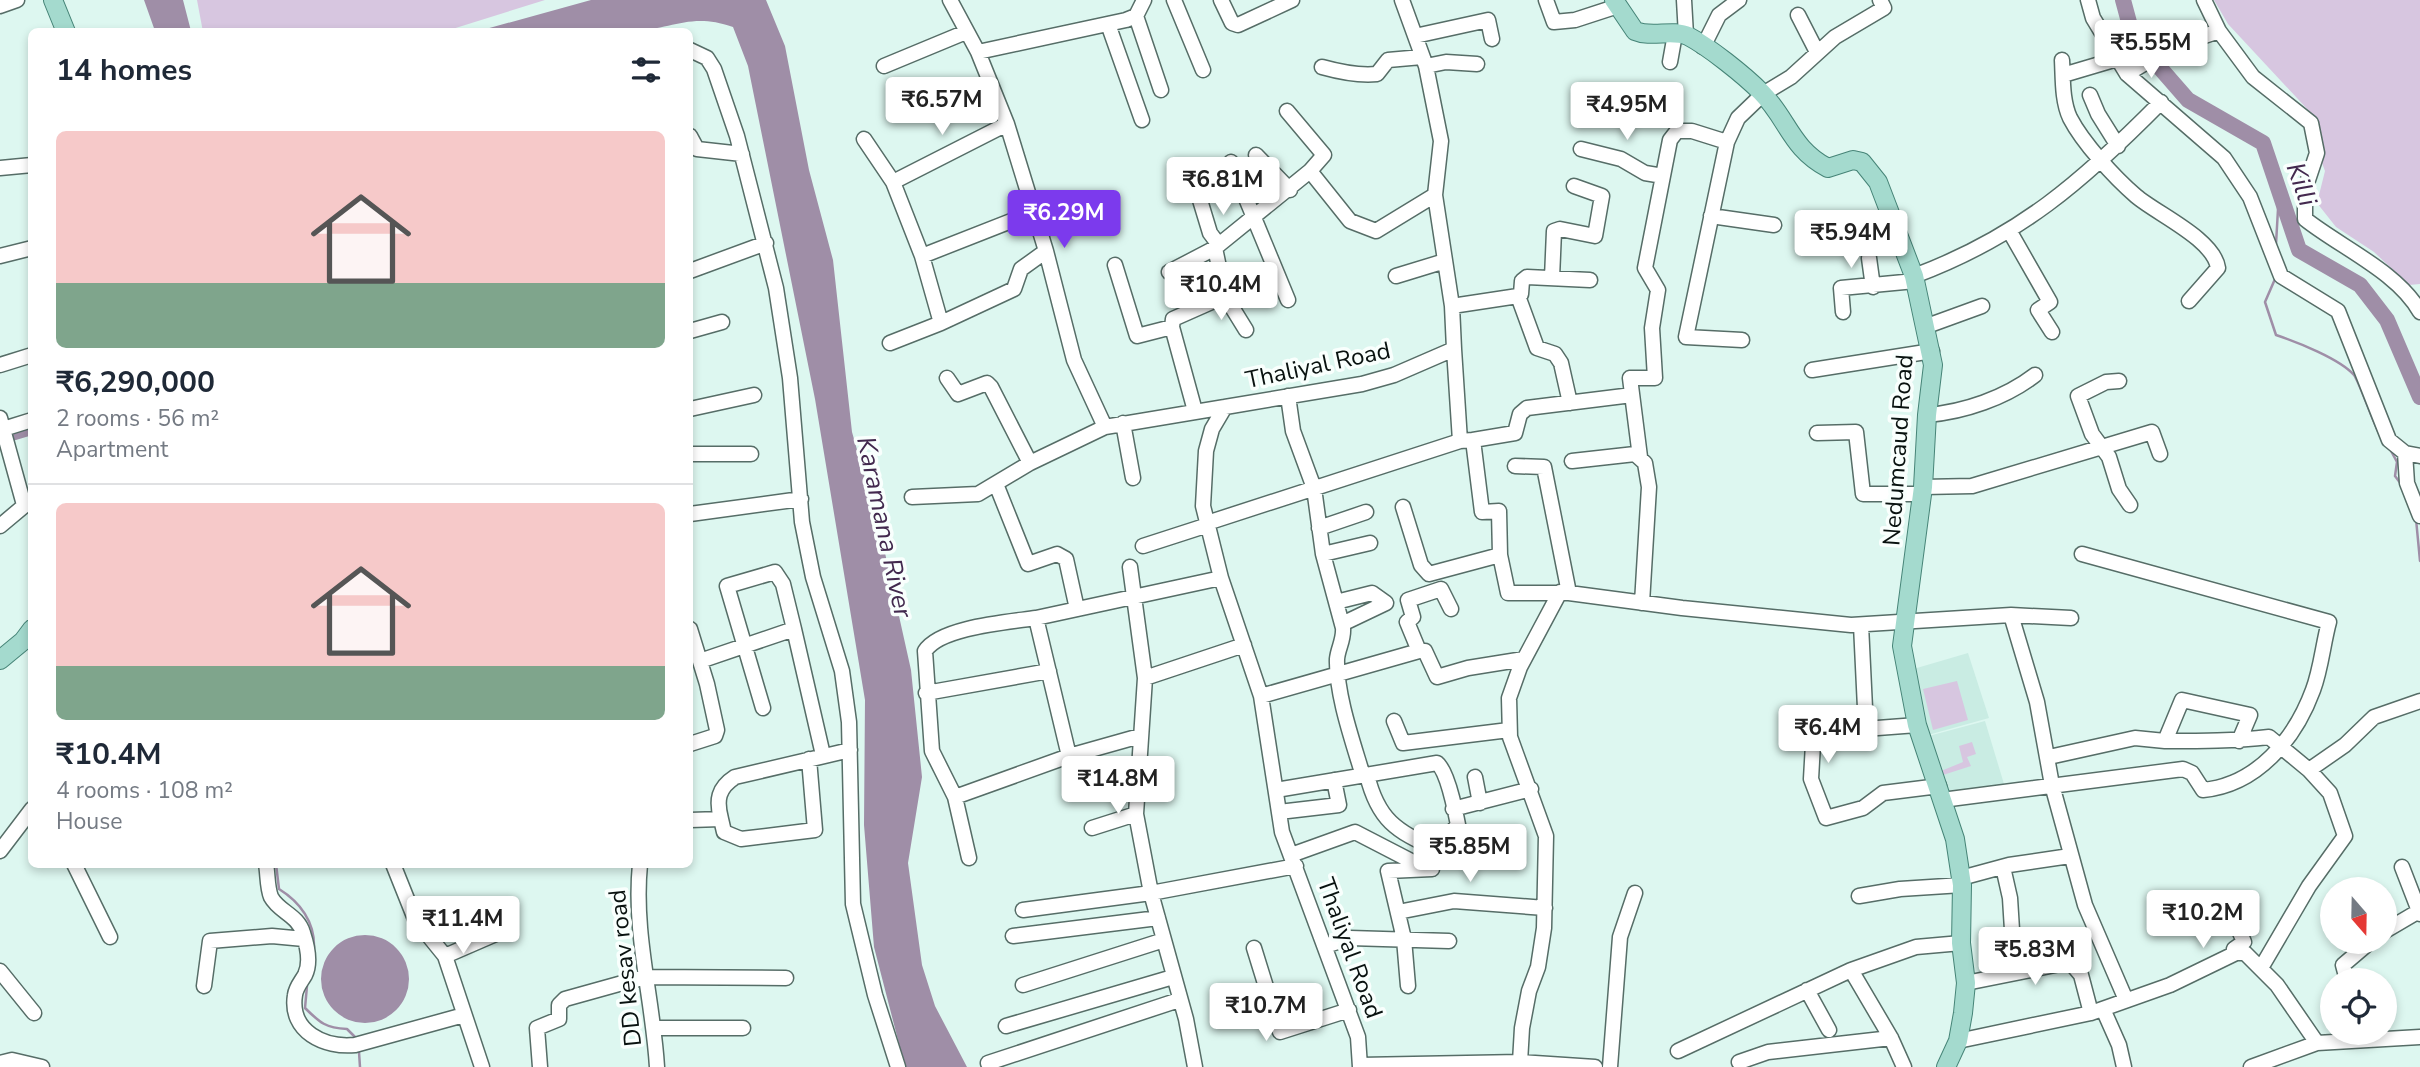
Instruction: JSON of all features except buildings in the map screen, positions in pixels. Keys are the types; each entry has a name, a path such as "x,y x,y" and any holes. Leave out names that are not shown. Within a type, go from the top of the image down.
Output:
{"main road":[{"path":"53,0 64,28"},
{"path":"1616,3 1635,31 1652,35 1681,35"},
{"name":"Nedumcaud Road","path":"1681,35 1703,47 1763,94 1800,149 1812,160 1828,168 1853,160 1862,162 1878,182 1889,206 1927,326 1933,365 1923,491 1902,646 1917,725 1955,839 1961,882 1961,943 1966,983 1958,1041 1946,1067"},
{"path":"0,660 28,634"}],"street":[{"path":"0,6 17,0"},
{"path":"950,0 978,52 1007,124 1046,251 1074,360 1105,427"},
{"path":"1144,0 1136,16 1161,90"},
{"path":"1174,0 1203,70"},
{"path":"1221,0 1232,23 1238,25 1292,0"},
{"path":"1402,0 1424,62 1441,141 1435,195 1452,306 1454,349 1466,441 1482,512 1499,511 1500,555 1508,593 1564,592 1642,603 1861,625 2011,615 2071,618"},
{"path":"1546,0 1554,22 1575,20 1616,3"},
{"path":"1670,62 1681,35 1685,0"},
{"path":"1703,47 1719,15 1739,0"},
{"path":"1742,340 1686,337 1727,142 1738,118 1763,94 1791,77 1835,37 1884,8 1880,0"},
{"path":"2088,0 2093,18 2127,74 2224,158 2250,197 2281,276 2338,311 2389,440 2405,453 2420,456"},
{"path":"2204,0 2219,30 2253,76 2311,123 2317,153 2305,189 2305,219 2388,277 2413,299 2420,312"},
{"path":"1798,15 1817,52"},
{"path":"978,52 1136,16"},
{"path":"1415,36 1488,20 1492,40"},
{"path":"1108,24 1142,120"},
{"path":"2127,74 2172,47 2219,30"},
{"path":"884,66 966,32"},
{"path":"693,51 707,58 714,69 742,154 776,288 790,378 801,499 813,577 842,671 850,750 853,904 875,995 898,1067"},
{"path":"2117,59 2062,68 2070,118 2102,162 2137,197 2196,235 2217,259 2218,268 2189,301"},
{"path":"1322,67 1345,73 1372,75 1377,74 1388,60 1478,64"},
{"path":"2090,95 2098,114 2118,146"},
{"path":"1843,312 1841,288 1873,287 1914,279 2010,232 2066,193 2102,162 2161,102"},
{"path":"1169,272 1217,247 1290,190 1324,155 1287,111"},
{"path":"893,182 1007,124"},
{"path":"1642,603 1649,487 1648,471 1640,457 1630,378 1655,378 1653,328 1658,290 1645,268 1670,140 1677,131 1692,131 1727,142"},
{"path":"864,139 893,182 922,256 941,323"},
{"path":"693,142 696,149 742,154"},
{"path":"1581,149 1621,159 1645,173 1663,176"},
{"path":"1256,155 1290,190"},
{"path":"1231,162 1288,300"},
{"path":"0,168 28,165"},
{"path":"1310,171 1350,220 1370,231 1386,227 1396,217 1435,195"},
{"path":"1552,278 1554,232 1560,229 1595,236 1602,196 1574,186"},
{"path":"1200,200 1217,247 1225,296 1247,330"},
{"path":"922,256 1034,212"},
{"path":"1712,216 1774,225"},
{"path":"2010,232 2050,302 2038,310 2052,332"},
{"path":"693,270 766,243"},
{"path":"0,256 28,248"},
{"path":"890,343 1014,289 1021,269 1046,251"},
{"path":"1869,258 1873,287"},
{"path":"1396,276 1446,261"},
{"path":"1115,265 1137,336 1172,327"},
{"path":"1452,306 1518,296 1521,294 1522,281 1527,277 1590,280"},
{"path":"1195,411 1172,322 1178,315 1225,296"},
{"path":"1518,296 1537,348 1555,354 1561,363 1570,403"},
{"path":"1927,326 1982,306"},
{"path":"693,330 722,322"},
{"name":"Thaliyal Road","path":"1360,1066 1358,1037 1349,1010 1282,832 1261,696 1221,578 1203,506 1206,451 1212,429 1225,407 1383,378 1454,349"},
{"path":"1812,370 1932,351"},
{"path":"0,365 28,356"},
{"path":"1927,415 1950,414 1974,406 2035,374"},
{"path":"947,378 958,394 987,383 991,387 1030,463"},
{"path":"2119,381 2106,382 2078,396 2092,434 2109,457 2119,489 2130,505"},
{"path":"693,408 754,395"},
{"path":"1143,546 1314,488 1466,441 1515,433 1520,414 1527,408 1632,395"},
{"path":"1288,396 1293,431 1314,488 1323,554 1342,624 1344,638 1337,660 1349,727 1372,797 1400,833 1436,849 1457,826"},
{"path":"912,497 978,494 1030,463 1105,427 1225,407"},
{"path":"0,526 28,502 3,430 28,421"},
{"path":"1123,423 1133,478"},
{"path":"1816,433 1856,432 1863,494 1972,485 2046,466 2152,432 2160,454"},
{"path":"2405,453 2407,483 2420,516"},
{"path":"693,454 751,454"},
{"path":"1572,461 1635,454 1640,457"},
{"path":"1516,466 1544,467 1564,592 1524,659 1509,698 1509,730 1546,836 1545,908 1538,967 1529,991 1522,1028 1520,1062"},
{"path":"996,484 1028,564 1057,554 1066,559 1077,609"},
{"path":"693,514 801,499"},
{"path":"1403,507 1420,565 1429,574 1500,555"},
{"path":"1319,528 1366,512"},
{"path":"1323,554 1370,543"},
{"path":"1810,723 1813,744 1811,779 1826,818 1863,808 1883,793 1940,793 2052,785 2183,769 2192,773 2203,790 2256,772 2281,746 2301,716 2314,689 2329,622 2082,554"},
{"path":"1130,567 1145,678 1136,814 1151,892 1195,1067"},
{"path":"763,708 727,586 732,582 775,572 783,584 794,629 816,757 815,830 741,838 724,832 717,799 724,784 735,778 816,757 850,750"},
{"path":"1436,573 1451,609"},
{"path":"970,858 955,797 932,751 924,657 929,644 968,629 1037,618 1221,578"},
{"path":"1419,651 1407,622 1413,617 1408,600 1441,589"},
{"path":"1336,602 1372,593 1386,603 1342,624"},
{"path":"2011,615 2037,702 2052,785 2070,856 2085,905 2126,1000"},
{"path":"1037,618 1069,756"},
{"path":"1861,625 1866,729"},
{"path":"701,661 794,629"},
{"path":"693,638 717,730 715,736 693,743"},
{"path":"1145,678 1244,645"},
{"path":"1261,696 1419,651 1425,651 1437,677 1468,667 1524,659"},
{"path":"926,693 1049,671"},
{"path":"2165,741 2182,700 2250,715 2239,741"},
{"path":"2309,770 2345,745 2374,717 2420,701"},
{"path":"1792,724 1810,723 1837,715 1844,717 1851,730 1917,725"},
{"path":"1394,721 1403,743 1509,730"},
{"path":"955,797 1069,756 1140,736"},
{"path":"2049,757 2135,738 2165,741 2239,741 2269,737 2309,770 2330,793 2344,841 2309,886 2261,968"},
{"path":"1276,790 1437,764 1441,767 1464,857"},
{"path":"1475,777 1480,803"},
{"path":"1279,812 1339,805 1334,780"},
{"path":"1453,810 1531,789"},
{"path":"0,851 28,814"},
{"path":"1092,828 1136,814"},
{"path":"693,820 721,819"},
{"path":"1023,910 1151,892 1294,860 1355,832 1415,863 1410,870"},
{"path":"1859,896 1961,882 2004,867 2070,856"},
{"path":"2004,867 2010,898 2014,962"},
{"path":"2398,924 2419,913 2403,867"},
{"path":"76,868 110,936"},
{"path":"267,868 272,897 298,921 304,939 308,961 306,973 295,995 295,1006 306,1032 322,1042 339,1046 374,1042 464,1015"},
{"path":"395,868 415,919 445,956 482,1067"},
{"name":"DD kesav road","path":"640,868 638,888 645,977 657,1067"},
{"path":"1408,986 1404,939 1388,871 1432,869"},
{"path":"1610,1067 1620,937 1635,893"},
{"path":"1398,912 1454,901 1545,908"},
{"path":"1052,905 1055,931"},
{"path":"2232,914 2244,942 2234,949 2236,953"},
{"path":"1013,936 1158,918"},
{"path":"445,956 498,933"},
{"path":"204,986 210,941 272,936 304,939"},
{"path":"1325,946 1350,938 1449,940"},
{"path":"1023,985 1164,940"},
{"path":"1678,1051 1851,970 1916,947 1961,943"},
{"path":"1254,948 1280,1032 1349,1010"},
{"path":"1958,1041 2097,1011 2170,985 2236,953 2245,953 2288,999 2317,1043"},
{"path":"2344,968 2343,965 2356,954"},
{"path":"1966,983 2070,962 2081,975 2097,1011 2119,1045 2124,1067"},
{"path":"1851,970 1891,1038 1904,1067"},
{"path":"0,971 34,1013"},
{"path":"540,1067 537,1028 559,1019 560,1002 645,977 786,978"},
{"path":"1006,1027 1173,977"},
{"path":"1807,990 1829,1030"},
{"path":"988,1063 1180,1000"},
{"path":"653,1028 743,1028"},
{"path":"2397,1037 2420,1037"},
{"path":"1739,1062 1768,1052 1891,1038"},
{"path":"2251,1067 2320,1043"},
{"path":"0,1063 12,1060 42,1067"},
{"path":"1360,1066 1520,1062 1595,1067"}],"shaded area":[{"path":"144,0 183,0 190,28 154,28"},
{"path":"197,0 545,0 456,28 202,28"},
{"path":"591,0 766,0 785,46 809,170 833,260 852,432 881,535 911,670 922,777 908,863 922,965 935,1006 967,1067 905,1067 874,947 864,825 865,700 815,399 748,66 733,27 693,21 656,28 490,28"},
{"path":"2214,0 2420,0 2420,284 2409,285 2374,252 2336,227 2317,203 2325,171 2315,144 2310,112 2228,24"},
{"path":"1968,653 1989,718 1928,735 1910,670"},
{"path":"1957,681 1968,720 1933,730 1923,689"},
{"path":"1985,721 2004,784 1949,797 1925,737"},
{"path":"1972,742 1976,754 1967,757 1971,766 1943,775 1941,771 1963,762 1959,746"},
{"path":"365,935 382,939 396,948 405,962 409,979 405,996 396,1010 382,1019 365,1023 348,1019 334,1010 325,996 321,979 325,962 334,948 348,939"}],"waterway":[{"name":"Killi","path":"2123,0 2133,37 2188,100 2263,143 2299,250 2360,285 2387,320 2420,397"},
{"path":"2276,244 2279,192"},
{"path":"2275,279 2265,302 2276,335 2329,357 2354,375 2380,435"},
{"path":"2,439 28,431"},
{"path":"2390,449 2397,462 2395,476 2401,484"},
{"path":"2416,519 2420,561"},
{"path":"276,868 279,889 300,907 309,921 314,948"},
{"path":"307,986 305,1008 324,1024 347,1029 355,1037"},
{"path":"359,1052 360,1067"}],"water label":[{"name":"Karamana River","path":"885,527"}]}
